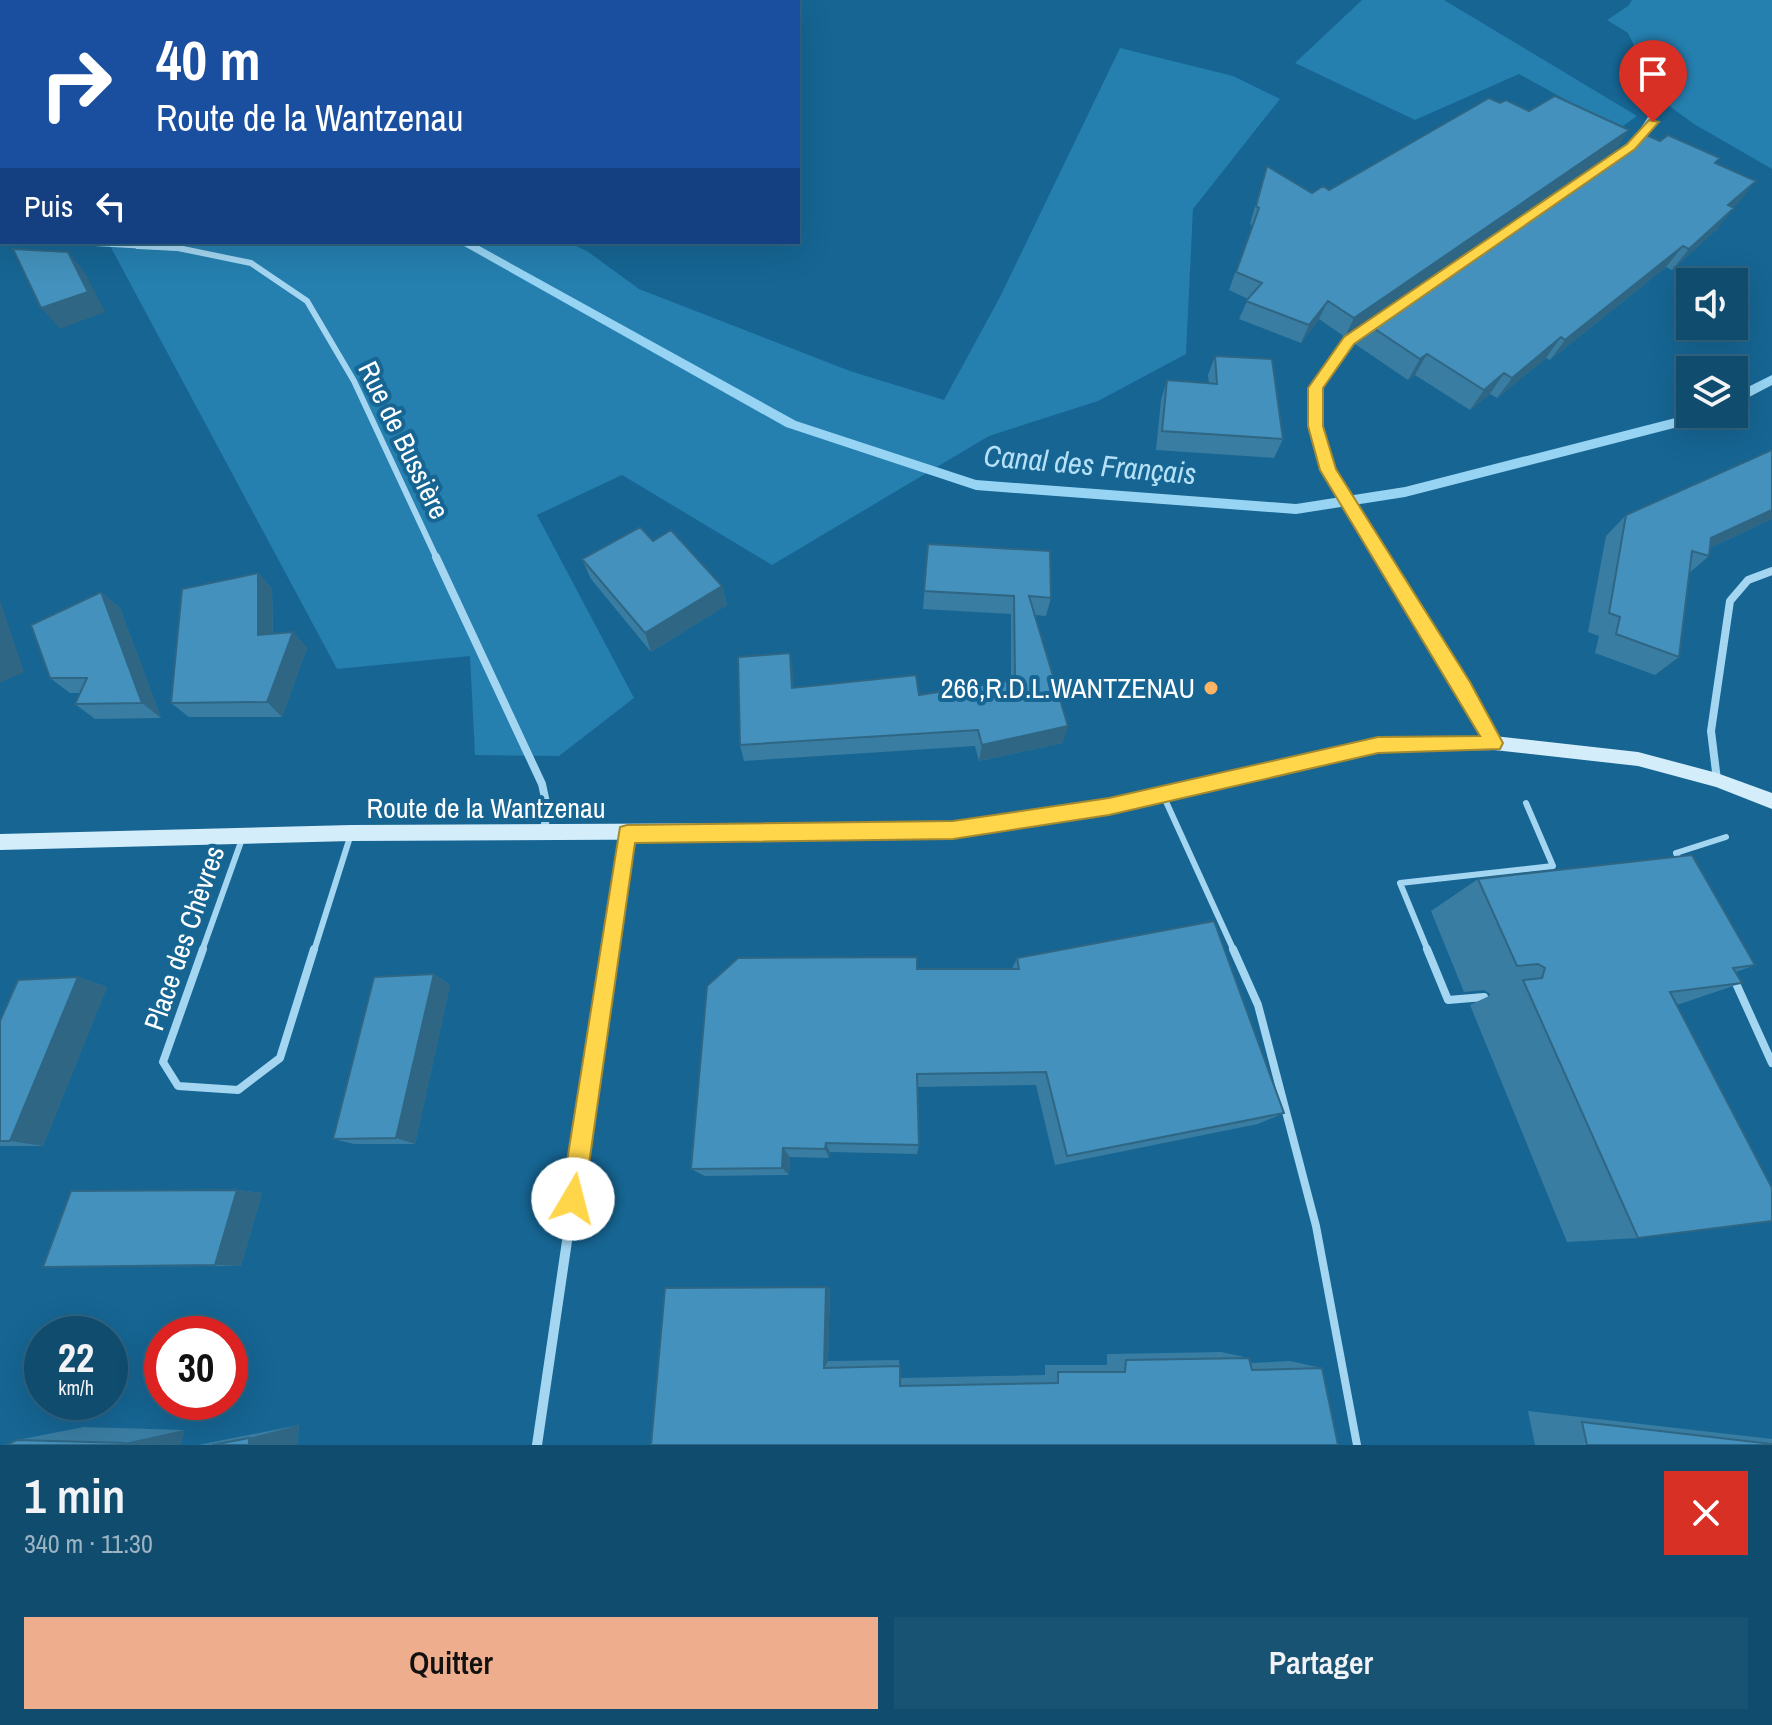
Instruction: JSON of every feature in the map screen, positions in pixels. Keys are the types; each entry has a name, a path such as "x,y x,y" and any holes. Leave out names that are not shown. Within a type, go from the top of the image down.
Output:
{"main road":[{"name":"Route de la Wantzenau","path":"0,842 351,833 953,830 1109,807 1378,745 1494,743 1638,759 1717,780 1772,801"}],"street":[{"path":"1631,146 1653,122 1658,104 1654,79"},
{"name":"Rue de Bussière","path":"105,244 178,248 251,263 307,301 354,381 542,784 547,807 544,834"},
{"path":"1375,323 1349,341 1316,388 1316,426 1328,470 1494,743"},
{"path":"1717,780 1711,731 1730,601 1748,580 1772,571"},
{"path":"537,1445 627,834"}],"lane":[{"path":"1163,795 1258,1005 1316,1226 1357,1445"},
{"path":"1484,997 1448,1000 1400,883 1553,866 1526,803"},
{"name":"Place des Chèvres","path":"243,835 163,1062 178,1086 238,1090 280,1058 351,833"},
{"path":"1682,867 1676,853 1726,837"},
{"path":"1727,965 1772,1063"}],"shaded area":[{"path":"1362,0 1444,0 1637,116 1619,129 1519,74 1415,120 1295,63"},
{"path":"1632,0 1772,0 1772,169 1694,124 1661,100 1628,33 1607,20"},
{"path":"1120,48 1233,76 1280,99 1193,209 1186,354 1098,401 989,436 772,565 622,475 537,515 634,698 559,756 475,755 470,656 337,669 109,244 571,244 587,251 639,289 850,371 944,400 1000,297"}],"building":[{"path":"1555,96 1629,130 1354,318 1328,301 1309,325 1246,301 1262,283 1236,272 1259,208 1256,206 1267,166 1312,193 1323,186 1329,190 1489,98 1500,103 1506,100 1529,111"},
{"path":"1642,133 1660,141 1668,135 1720,158 1715,163 1756,181 1728,205 1734,208 1689,249 1683,246 1565,340 1561,337 1512,378 1504,373 1484,390 1427,354 1420,359 1366,323 1591,171"},
{"path":"13,249 68,252 88,292 41,308"},
{"path":"1215,356 1272,359 1283,439 1162,431 1167,380 1217,384"},
{"path":"1772,450 1772,510 1711,538 1709,556 1692,551 1679,657 1616,634 1620,617 1609,613 1626,515"},
{"path":"640,527 653,541 671,530 722,586 645,633 582,559"},
{"path":"928,544 1050,551 1051,598 1029,596 1068,726 982,745 978,730 740,745 738,657 790,653 792,688 916,675 919,695 1015,680 1014,596 924,591"},
{"path":"258,573 258,635 293,632 267,702 171,703 182,589"},
{"path":"101,592 142,703 75,704 87,678 50,678 31,625"},
{"path":"1692,855 1755,965 1733,968 1742,983 1670,992 1772,1188 1772,1221 1638,1238 1523,980 1542,978 1545,968 1538,964 1517,966 1478,879"},
{"path":"1214,921 1284,1113 1067,1156 1046,1072 917,1074 919,1145 826,1143 825,1149 783,1148 782,1168 691,1169 707,986 738,958 917,957 917,969 1019,969 1017,958"},
{"path":"434,974 396,1138 333,1139 374,977"},
{"path":"78,977 10,1141 0,1141 0,1021 18,980"},
{"path":"237,1190 215,1265 43,1267 71,1191"},
{"path":"826,1287 824,1368 900,1366 900,1386 1058,1383 1058,1372 1125,1372 1126,1360 1249,1358 1252,1370 1322,1368 1338,1445 651,1445 665,1288"},
{"path":"1582,1422 1772,1444 1772,1445 1587,1445"},
{"path":"249,1438 249,1445 212,1445"},
{"path":"17,1440 125,1443 125,1445 6,1445"}],"waterway":[{"name":"Canal des Français","path":"467,244 791,424 976,485 1296,509 1405,492 1676,422"},
{"name":"Canal des Français","path":"1748,392 1772,379"}],"place":[{"name":"266,R.D.L.WANTZENAU","path":"1211,688"}],"route":[{"path":"573,1199 627,834 953,830 1109,807 1378,745 1494,743 1328,470 1316,426 1316,388 1349,341 1631,146 1653,122"}]}
